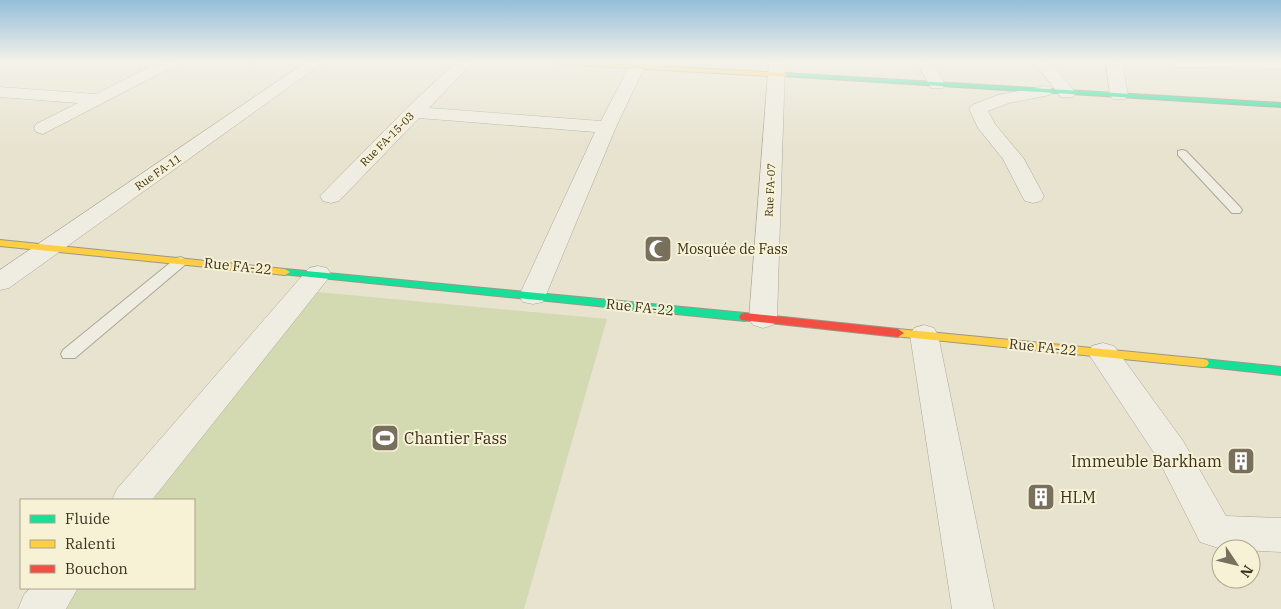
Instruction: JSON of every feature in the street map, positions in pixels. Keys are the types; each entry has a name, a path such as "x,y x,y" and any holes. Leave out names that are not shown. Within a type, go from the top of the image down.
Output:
{"street":[{"path":"43,128 115,90"},
{"name":"Rue FA-11","path":"0,282 275,90"},
{"name":"Rue FA-15-03","path":"331,196 436,90"},
{"path":"533,296 607,127 626,90"},
{"name":"Rue FA-07","path":"763,319 776,90"},
{"path":"1035,90 1281,105"},
{"path":"1118,90 1119,95"},
{"path":"1033,196 1011,155 993,137 981,118 978,109 1004,99 1044,91"},
{"path":"0,92 98,99"},
{"path":"414,112 607,127"},
{"name":"Rue FA-22","path":"0,243 1281,371"},
{"path":"131,499 318,274"},
{"path":"924,335 973,609"},
{"path":"1103,353 1172,451 1214,530 1222,533 1281,536"},
{"path":"39,609 56,589"}],"lane":[{"path":"1182,154 1236,210"},
{"path":"69,354 181,260"}],"green space":[{"name":"Chantier Fass","path":"317,292 607,319 524,609 58,609 74,589 195,589 195,499 148,499"}],"traffic: fast":[{"path":"1039,90 1281,105"},
{"path":"285,272 745,317"},
{"path":"1203,363 1281,371"}],"traffic: slow":[{"path":"0,243 285,272"},
{"path":"898,333 1203,363"}],"traffic: jam":[{"path":"745,317 898,333"}],"place":[{"name":"Mosquée de Fass","path":"658,249"},
{"name":"Chantier Fass","path":"385,438"},
{"name":"Immeuble Barkham","path":"1241,461"},
{"name":"HLM","path":"1041,497"}]}
